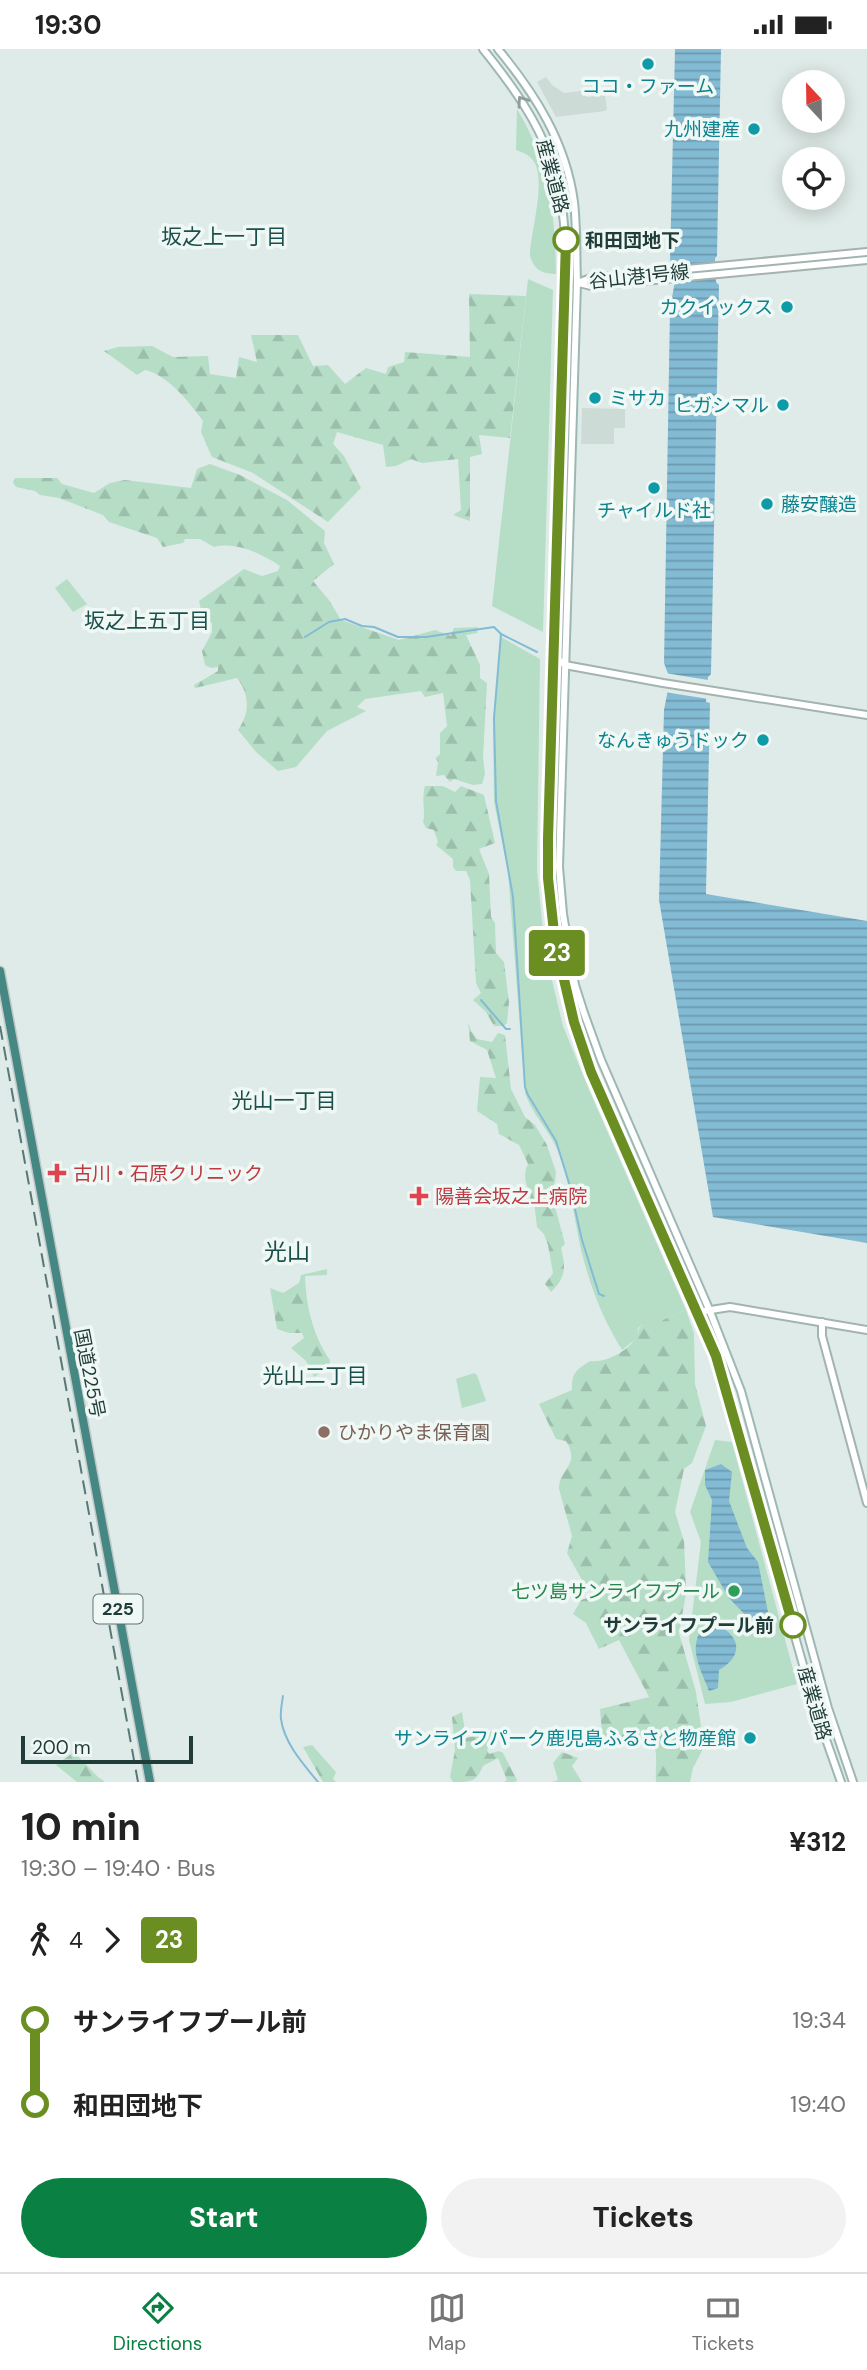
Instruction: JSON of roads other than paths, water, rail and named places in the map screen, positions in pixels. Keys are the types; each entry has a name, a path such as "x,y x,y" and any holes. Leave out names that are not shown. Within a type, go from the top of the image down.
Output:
{"highway":[{"name":"国道225号","path":"0,971 150,1782"}],"main road":[{"name":"産業道路","path":"483,49 523,102 541,132 558,180 565,221 566,292 552,654 548,878 564,989 591,1072 698,1312 728,1393 816,1711 841,1782"},
{"name":"産業道路","path":"498,49 542,109 564,159 574,202 577,283 559,867 563,914 575,985 601,1060 709,1309 741,1391 824,1694 853,1782"},
{"name":"谷山港1号線","path":"577,283 591,278 670,276 867,252"},
{"name":"谷山港1号線","path":"717,271 867,260"},
{"path":"552,654 565,665 867,715"},
{"path":"698,1312 730,1307 867,1330"},
{"path":"822,1322 822,1334 867,1503"}],"water":[{"path":"675,49 721,49 715,258 716,282 719,285 711,674 708,677 706,702 710,703 706,894 867,921 867,1243 713,1217 659,900 664,710 670,679 664,663 670,309 676,275 670,261"},
{"path":"721,1464 732,1472 729,1501 747,1548 758,1562 768,1612 749,1619 729,1598 708,1562 712,1500 705,1485 705,1470"},
{"path":"722,1627 729,1632 736,1644 735,1655 719,1670 718,1688 709,1691 696,1654 697,1639 700,1632"}],"waterway":[{"path":"305,637 329,622 345,619 398,637 426,637 494,627 501,634 537,652"},
{"path":"501,634 494,718 496,801 513,897 525,1087 556,1141 582,1240 599,1294 604,1296"},
{"path":"481,1000 506,1029 510,1029"},
{"path":"283,1696 281,1716 286,1737 318,1782"}],"railway":[{"path":"0,1026 138,1782"}],"place":[{"name":"ココ・ファーム","path":"648,64"},
{"name":"九州建産","path":"754,129"},
{"name":"和田団地下","path":"566,240"},
{"name":"カクイックス","path":"787,307"},
{"name":"ミサカ","path":"595,398"},
{"name":"ヒガシマル","path":"783,405"},
{"name":"チャイルド社","path":"654,488"},
{"name":"藤安醸造","path":"767,504"},
{"name":"なんきゅうドック","path":"763,740"},
{"name":"古川・石原クリニック","path":"57,1173"},
{"name":"陽善会坂之上病院","path":"419,1196"},
{"name":"ひかりやま保育園","path":"324,1432"},
{"name":"七ツ島サンライフプール","path":"734,1591"},
{"name":"サンライフプール前","path":"793,1625"},
{"name":"サンライフパーク鹿児島ふるさと物産館","path":"750,1738"}],"district":[{"name":"坂之上一丁目","path":"224,237"},
{"name":"坂之上五丁目","path":"147,621"},
{"name":"光山一丁目","path":"284,1101"},
{"name":"光山","path":"287,1252"},
{"name":"光山二丁目","path":"315,1376"}]}
